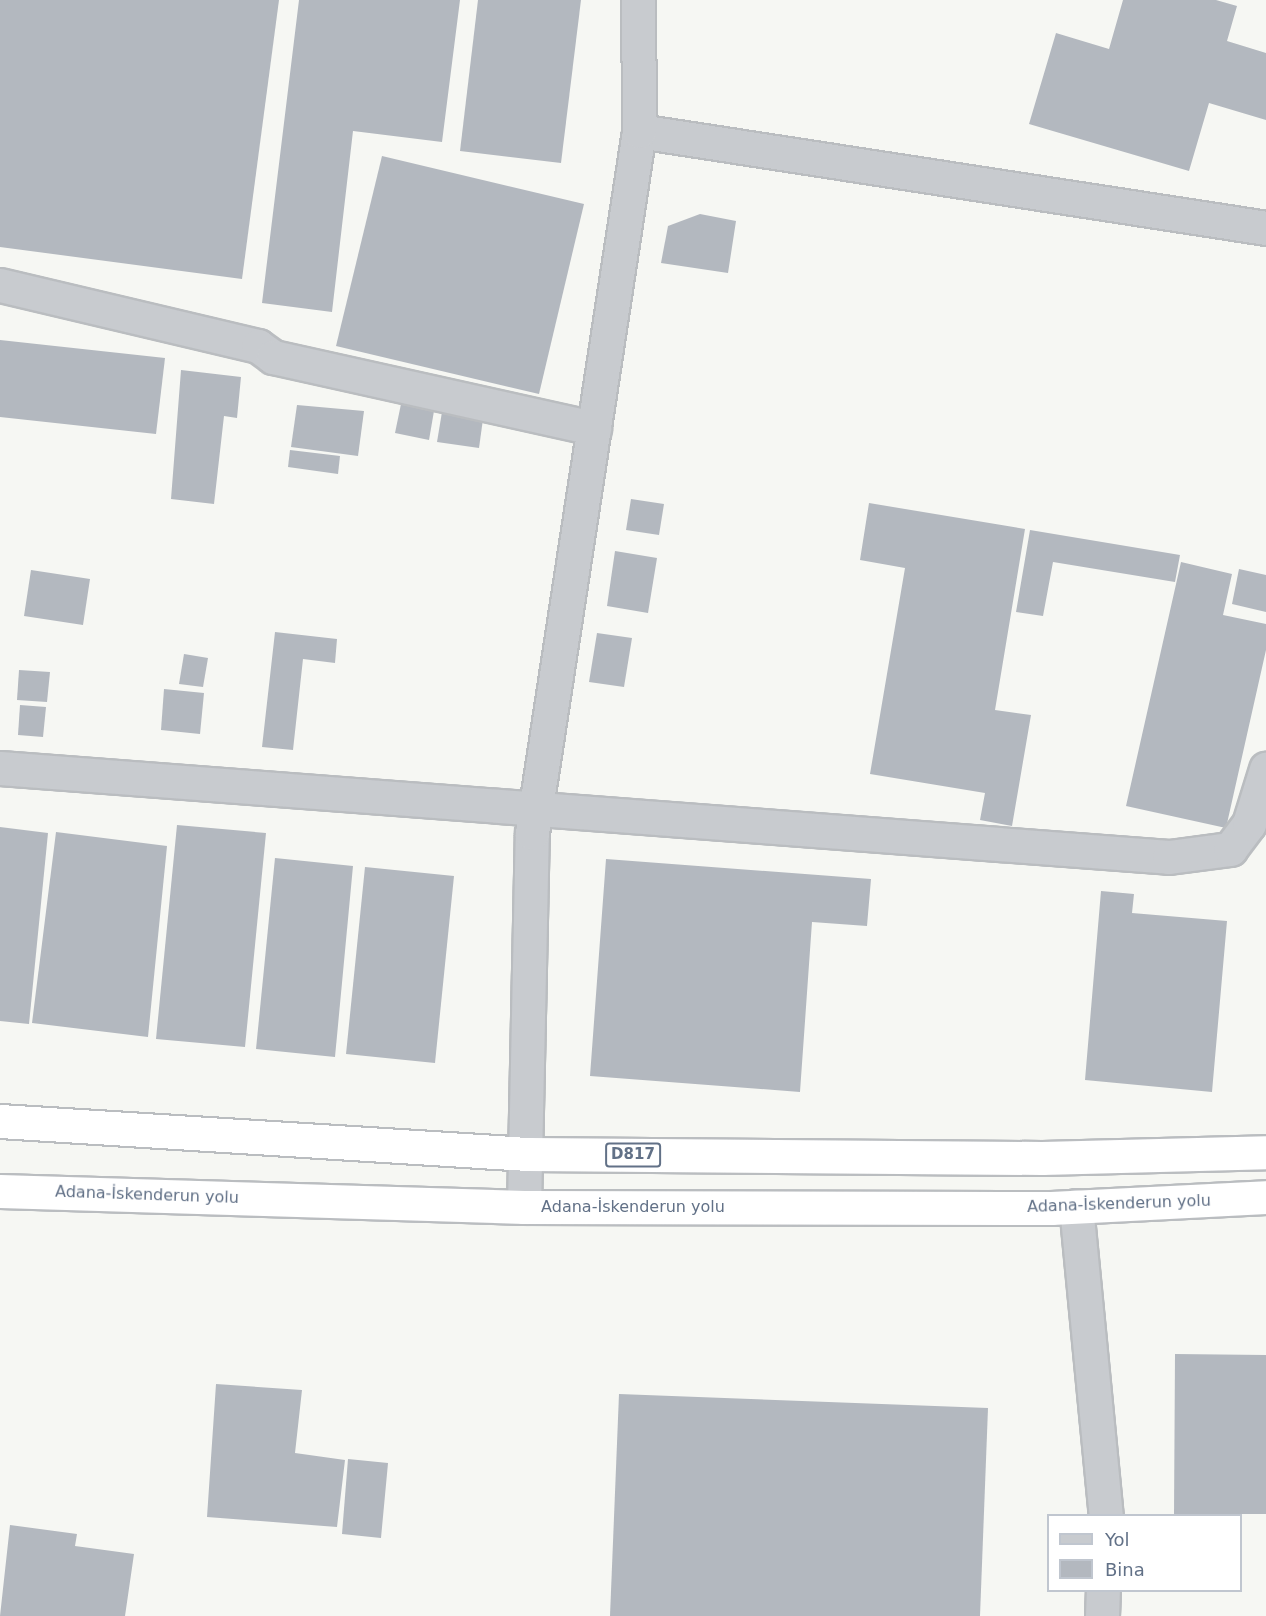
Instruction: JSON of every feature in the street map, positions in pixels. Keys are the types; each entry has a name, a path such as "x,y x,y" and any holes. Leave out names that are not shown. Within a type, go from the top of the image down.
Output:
{"highway":[{"name":"D817","path":"0,1121 528,1154 1042,1158 1266,1152"},
{"name":"Adana-İskenderun yolu","path":"0,1191 524,1207 1076,1206 1266,1197"}],"street":[{"path":"524,1207 528,1154 536,807 639,131 638,0"},
{"path":"639,131 1266,228"},
{"path":"0,285 258,346 273,357 594,428"},
{"path":"0,768 438,799 1169,857 1230,849 1249,824 1266,769"},
{"path":"1076,1206 1106,1514"},
{"path":"1102,1616 1103,1592"}],"building":[{"path":"0,0 279,0 242,279 0,247"},
{"path":"299,0 460,0 442,142 353,131 332,312 262,303"},
{"path":"478,0 581,0 561,163 460,151"},
{"path":"1123,0 1216,0 1237,6 1227,41 1266,53 1266,120 1209,103 1189,171 1029,124 1056,33 1109,49"},
{"path":"382,156 584,204 539,394 336,346"},
{"path":"700,214 736,221 728,273 661,263 668,226"},
{"path":"0,340 165,358 156,434 0,417"},
{"path":"181,370 241,377 237,418 224,416 214,504 171,499"},
{"path":"401,404 434,411 429,440 395,433"},
{"path":"297,405 364,411 358,456 291,447"},
{"path":"442,412 483,419 479,448 437,442"},
{"path":"290,450 340,456 338,474 288,467"},
{"path":"631,499 664,504 659,535 626,530"},
{"path":"869,503 1025,529 995,710 1031,715 1012,826 980,820 985,793 870,774 905,568 860,560"},
{"path":"1030,530 1180,555 1175,582 1053,562 1043,616 1016,612"},
{"path":"615,551 657,558 648,613 607,606"},
{"path":"1181,562 1232,574 1223,615 1266,624 1266,650 1226,828 1126,806"},
{"path":"1239,569 1266,575 1266,612 1232,604"},
{"path":"31,570 90,579 83,625 24,616"},
{"path":"275,632 337,639 335,663 303,659 293,750 262,747"},
{"path":"597,633 632,638 624,687 589,682"},
{"path":"184,654 208,658 203,687 179,684"},
{"path":"19,670 50,672 47,702 17,700"},
{"path":"164,689 204,693 200,734 161,730"},
{"path":"20,705 46,707 43,737 18,735"},
{"path":"177,825 266,833 245,1047 156,1039"},
{"path":"0,827 48,833 29,1024 0,1021"},
{"path":"56,832 167,846 148,1037 32,1023"},
{"path":"275,858 353,866 335,1057 256,1049"},
{"path":"606,859 871,879 867,926 812,922 800,1092 590,1076"},
{"path":"365,867 454,876 435,1063 346,1054"},
{"path":"1101,891 1134,894 1132,913 1227,921 1212,1092 1085,1080"},
{"path":"1175,1354 1266,1355 1266,1514 1174,1514"},
{"path":"216,1384 302,1390 295,1453 345,1460 337,1527 207,1517"},
{"path":"619,1394 988,1408 980,1616 610,1616"},
{"path":"348,1459 388,1463 381,1538 342,1534"},
{"path":"10,1525 77,1534 75,1546 134,1554 125,1616 0,1616"}]}
